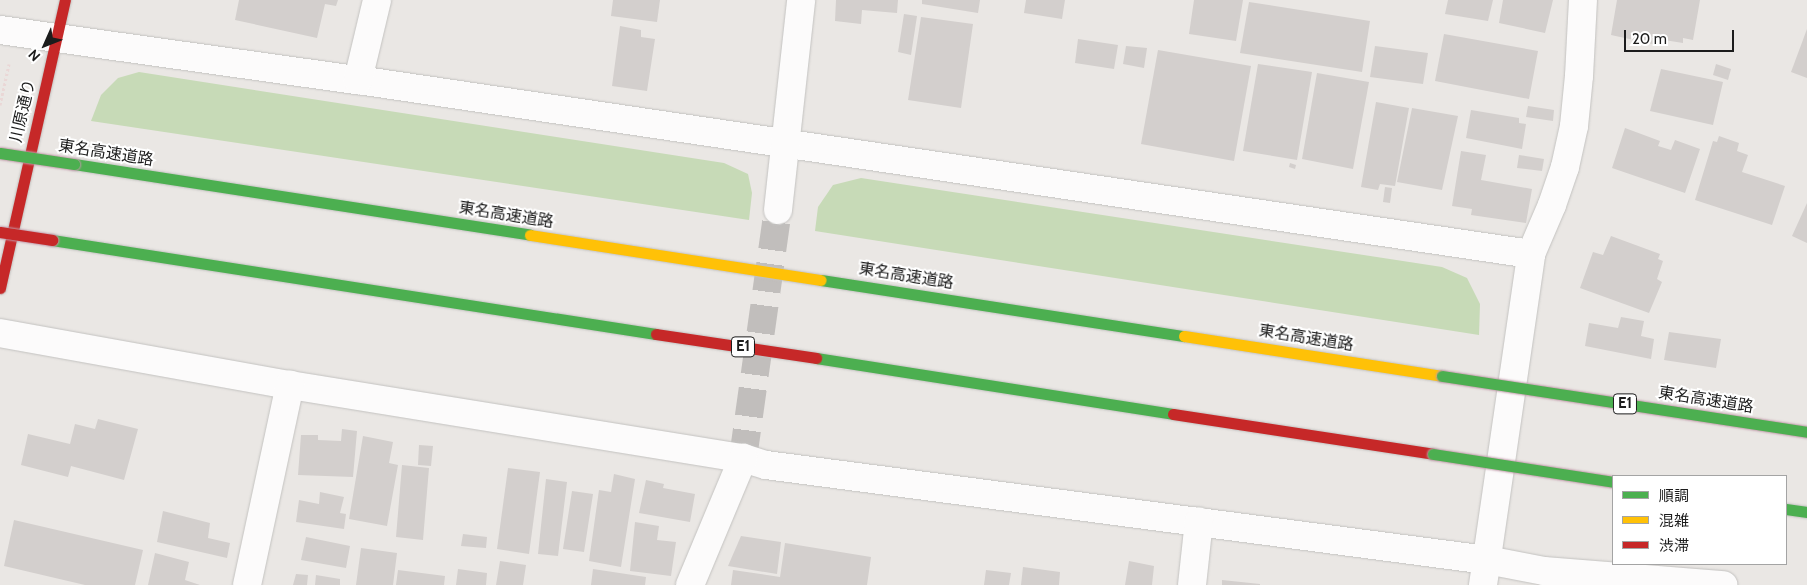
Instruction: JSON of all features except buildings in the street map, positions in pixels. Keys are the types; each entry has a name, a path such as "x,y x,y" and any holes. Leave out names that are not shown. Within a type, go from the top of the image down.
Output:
{"main road":[{"name":"川原通り","path":"0,288 65,0"},
{"name":"東名高速道路","path":"0,153 1807,432"},
{"name":"E1","path":"0,232 1612,482"},
{"path":"1787,509 1807,512"}],"street":[{"path":"358,80 377,0"},
{"path":"778,210 801,0"},
{"path":"1485,573 1530,254 1552,205 1565,167 1574,126 1583,0"},
{"path":"0,30 358,80 1530,254"},
{"path":"0,333 290,385 743,458 766,465 1199,521 1485,573 1544,572 1724,585"},
{"path":"247,585 290,385"},
{"path":"690,585 743,458"},
{"path":"1192,585 1199,521"}],"green space":[{"path":"139,72 724,163 748,174 752,193 749,220 91,121 101,95 118,78"},
{"path":"861,178 1442,267 1467,278 1480,304 1479,335 815,231 818,207 833,185"}],"tunnel":[{"path":"743,458 778,210"}],"traffic: fast":[{"path":"0,153 74,164"},
{"path":"74,164 530,235"},
{"path":"52,240 656,334"},
{"path":"821,280 1184,336"},
{"path":"816,358 1173,414"},
{"path":"1442,376 1807,432"},
{"path":"1433,454 1612,482"},
{"path":"1787,509 1807,512"}],"traffic: slow":[{"path":"530,235 821,280"},
{"path":"1184,336 1442,376"}],"traffic: jam":[{"path":"0,288 65,0"},
{"path":"0,232 52,240"},
{"path":"656,334 816,358"},
{"path":"1173,414 1433,454"}]}
